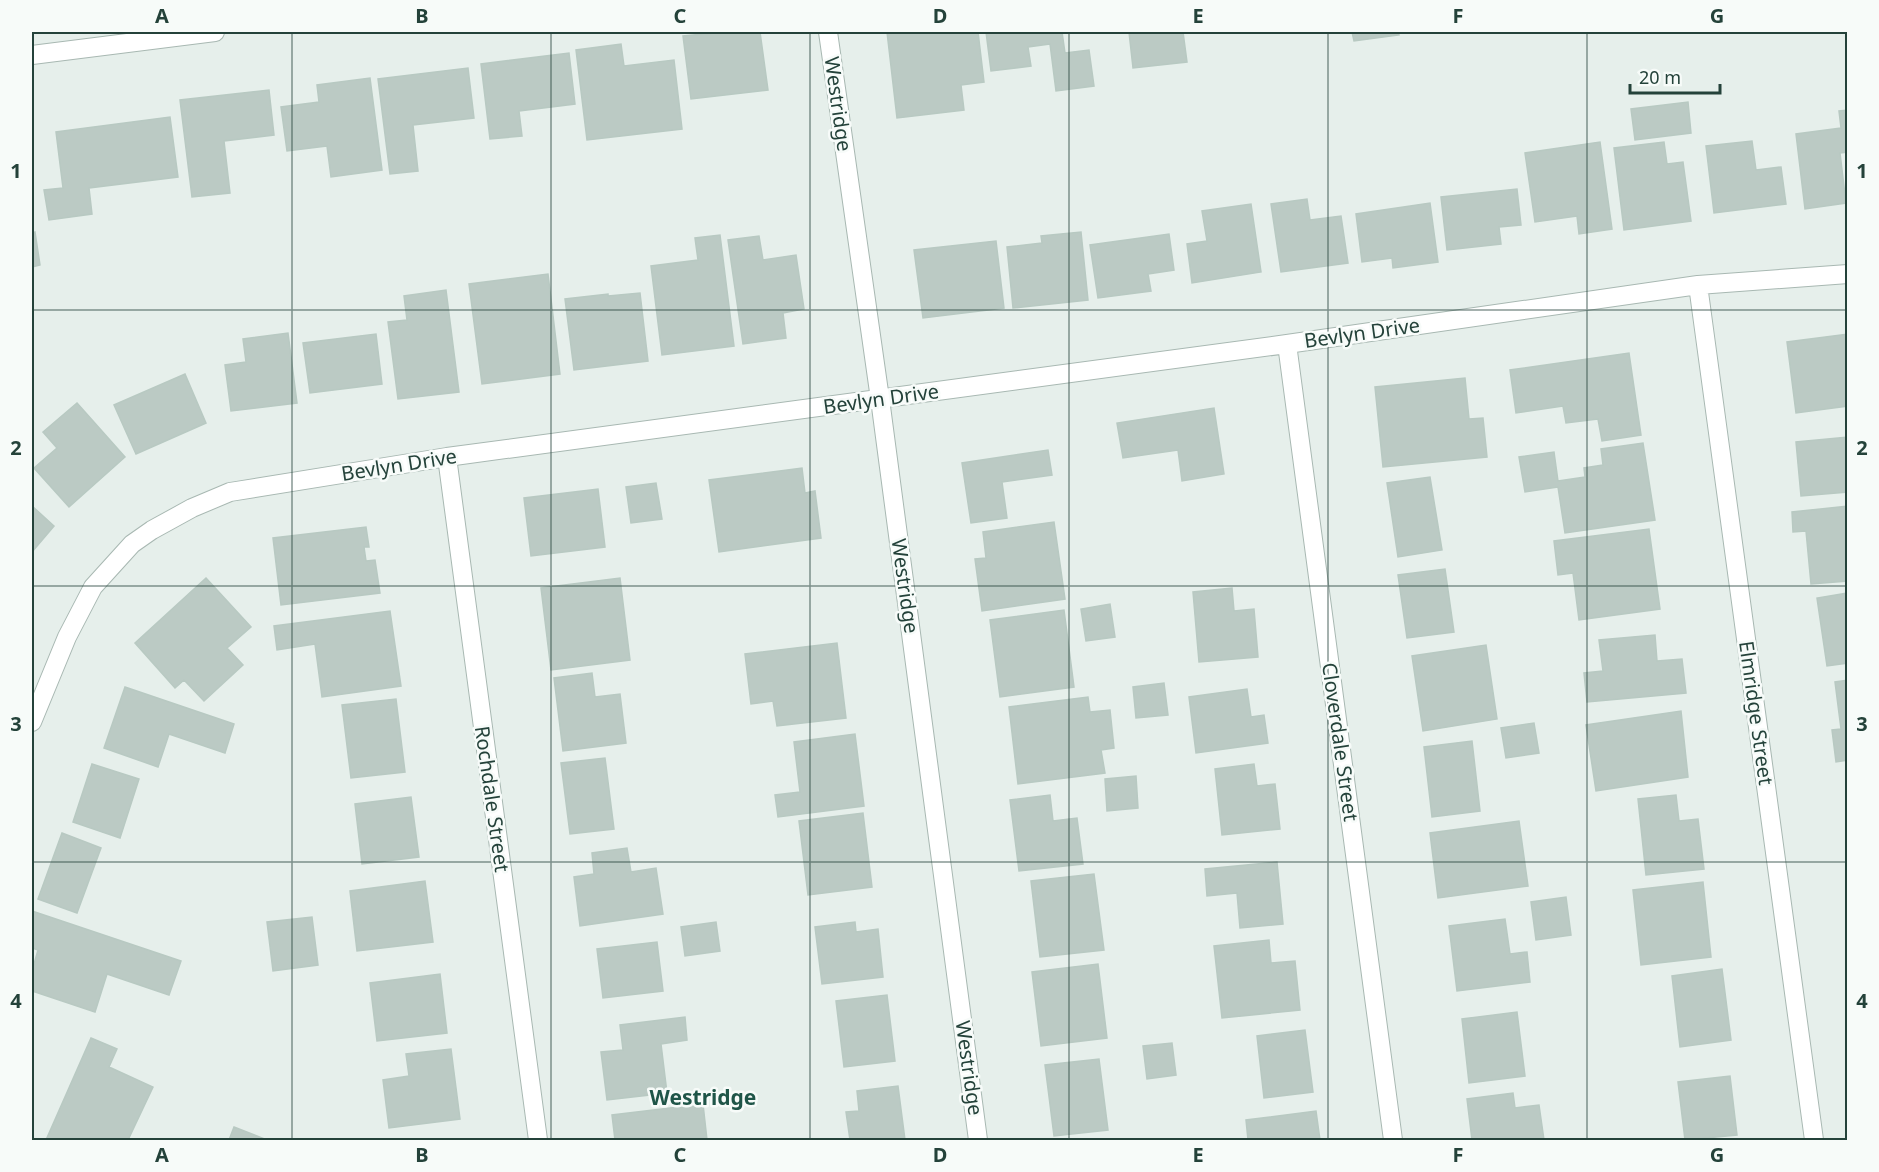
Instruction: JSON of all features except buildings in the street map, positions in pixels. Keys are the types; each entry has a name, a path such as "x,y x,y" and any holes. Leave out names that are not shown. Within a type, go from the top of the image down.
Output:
{"street":[{"path":"32,55 215,32"},
{"name":"Westridge","path":"828,32 880,399 978,1140"},
{"name":"Bevlyn Drive","path":"32,722 68,637 93,587 132,544 152,530 192,507 230,492 447,457 1287,344 1698,285 1848,273"},
{"name":"Elmridge Street","path":"1698,285 1814,1140"},
{"name":"Cloverdale Street","path":"1287,344 1393,1140"},
{"name":"Rochdale Street","path":"447,457 538,1140"}],"district":[{"name":"Westridge","path":"703,1098"}]}
